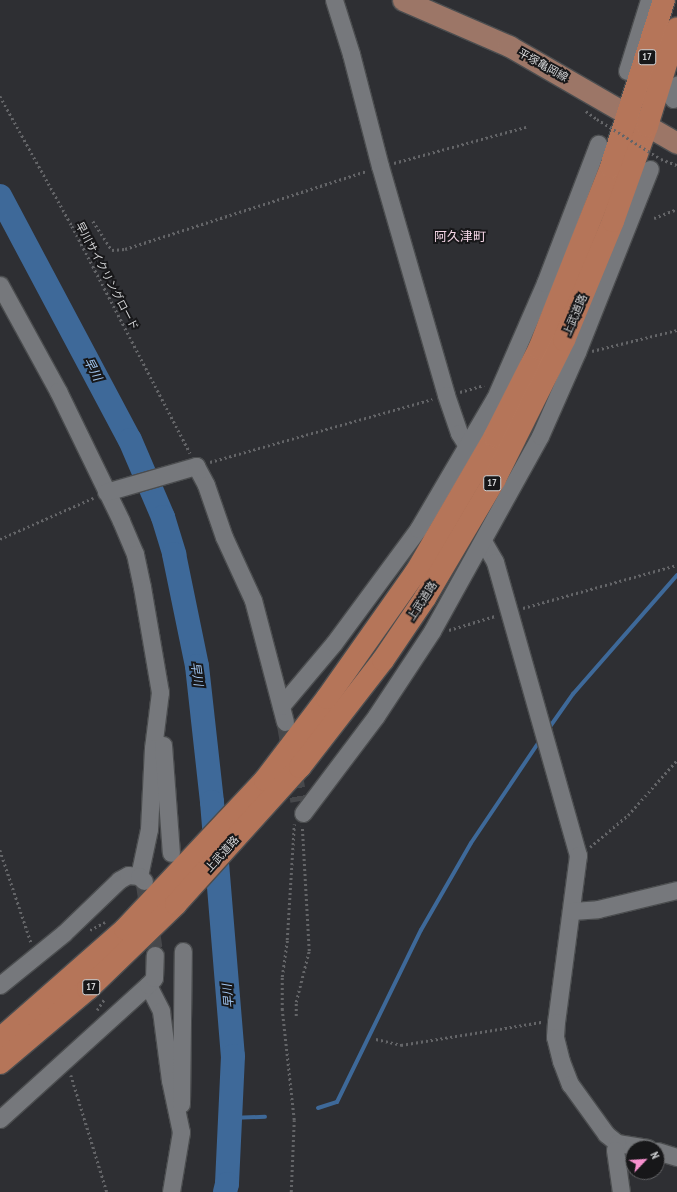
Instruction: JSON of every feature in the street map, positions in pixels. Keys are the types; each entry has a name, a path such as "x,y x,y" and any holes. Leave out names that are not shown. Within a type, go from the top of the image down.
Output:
{"highway":[{"name":"上武道路","path":"0,1039 96,956 172,881 265,780 327,698 416,572 495,436 530,345 594,213 629,114 664,0"},
{"name":"上武道路","path":"0,1063 88,989 176,904 270,802 333,727 425,598 494,478 539,394 620,225 647,126 677,28"}],"main road":[{"name":"平塚亀岡線","path":"403,0 509,46 677,143"}],"street":[{"path":"334,0 351,54 380,166 446,395 458,433 468,446"},
{"path":"627,72 649,0"},
{"path":"281,706 334,643 418,529 468,446 501,385 530,345 598,144"},
{"path":"301,807 376,716 432,631 540,436 577,352 620,225 650,169"},
{"path":"0,285 58,391 108,491 134,554 160,692 171,853"},
{"path":"108,491 194,467 206,485 224,537 253,600 285,722"},
{"path":"483,540 493,557 578,855 555,1037 570,1084 594,1118 618,1143 625,1144"},
{"path":"0,985 36,956 119,880 128,874 142,878 150,829 153,748 160,692"},
{"path":"572,911 598,909 677,890"},
{"path":"171,1192 181,1132 183,951"},
{"path":"0,1119 148,986 154,978 155,955"},
{"path":"148,986 161,1010 170,1080 181,1132"},
{"path":"618,1143 614,1150 621,1192"},
{"path":"665,1153 677,1157"}],"path":[{"name":"早川サイクリングロード","path":"0,96 72,226 194,467"},
{"path":"597,119 661,159 677,165"},
{"path":"93,221 112,250 124,249 380,166 526,127"},
{"path":"654,218 677,209"},
{"path":"577,352 600,351 677,330"},
{"path":"194,467 446,395 491,383 501,385"},
{"path":"0,539 108,491"},
{"path":"432,631 442,632 677,565"},
{"path":"578,855 628,815 677,760"},
{"path":"296,1016 296,1002 309,951 309,925 301,837 301,807"},
{"path":"291,1192 294,1120 282,1010 282,977 287,940 294,824 301,807"},
{"path":"0,850 36,956"},
{"path":"376,1039 401,1045 548,1021 556,1022"},
{"path":"64,1062 73,1079 107,1192"}],"waterway":[{"name":"早川","path":"0,196 130,440 163,517 174,554 197,666 212,802 233,1056 227,1184 225,1192"},
{"path":"549,728 573,694 677,575"},
{"path":"318,1108 337,1102 421,930 471,843 541,739"},
{"path":"230,1118 265,1117"}],"tunnel":[{"path":"285,722 299,801"},
{"path":"144,881 155,955"}],"district":[{"name":"阿久津町","path":"460,237"}]}
